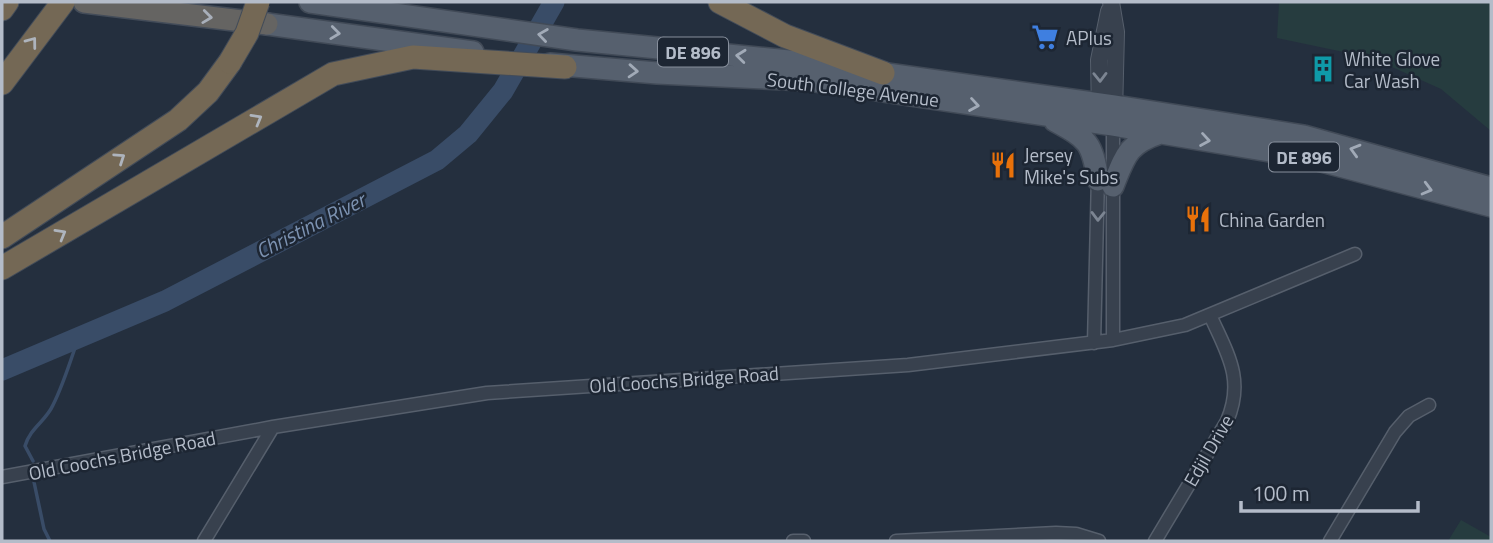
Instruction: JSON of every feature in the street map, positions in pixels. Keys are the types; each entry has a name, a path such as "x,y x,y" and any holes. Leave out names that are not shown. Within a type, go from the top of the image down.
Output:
{"highway":[{"path":"2,9 7,2"},
{"path":"2,83 63,2"},
{"path":"84,2 267,24"},
{"path":"2,237 178,120 208,92 230,62 247,33 258,2"},
{"path":"720,2 785,36 883,74"},
{"path":"2,268 333,74 413,57 493,59 565,66"}],"main road":[{"name":"South College Avenue","path":"310,2 578,40 809,63 1107,114 1304,136 1491,188"},
{"path":"267,24 493,59"},
{"name":"South College Avenue","path":"565,66 808,80 1044,115 1107,114 1161,133 1306,157 1491,206"},
{"path":"1044,115 1076,132 1088,142 1106,183"},
{"path":"1106,183 1130,148 1144,138 1161,133"}],"street":[{"path":"1111,2 1116,32 1107,114 1106,183 1113,340"},
{"path":"1094,343 1106,183"},
{"name":"Old Coochs Bridge Road","path":"2,477 273,427 517,390 908,365 1113,340 1159,331 1210,315 1355,254"},
{"name":"Edjil Drive","path":"1155,541 1227,421 1234,400 1235,374 1210,315"},
{"path":"1329,541 1395,432 1409,416 1429,405"},
{"path":"204,541 273,427"},
{"path":"896,541 1056,533 1076,534 1099,541"},
{"path":"793,541 804,541"}],"green space":[{"path":"1265,2 1491,2 1491,131 1441,89 1372,58 1277,38 1279,3"},
{"path":"1461,520 1491,537 1491,541 1448,541"}],"waterway":[{"name":"Christina River","path":"2,370 165,301 437,160 468,134 503,91 554,2"},
{"path":"33,461 25,446 27,440 53,405 79,336"},
{"path":"34,482 44,529 50,541"}],"place":[{"name":"APlus","path":"1045,37"},
{"name":"White Glove Car Wash","path":"1323,69"},
{"name":"Jersey Mike's Subs","path":"1003,165"},
{"name":"China Garden","path":"1198,219"}]}
